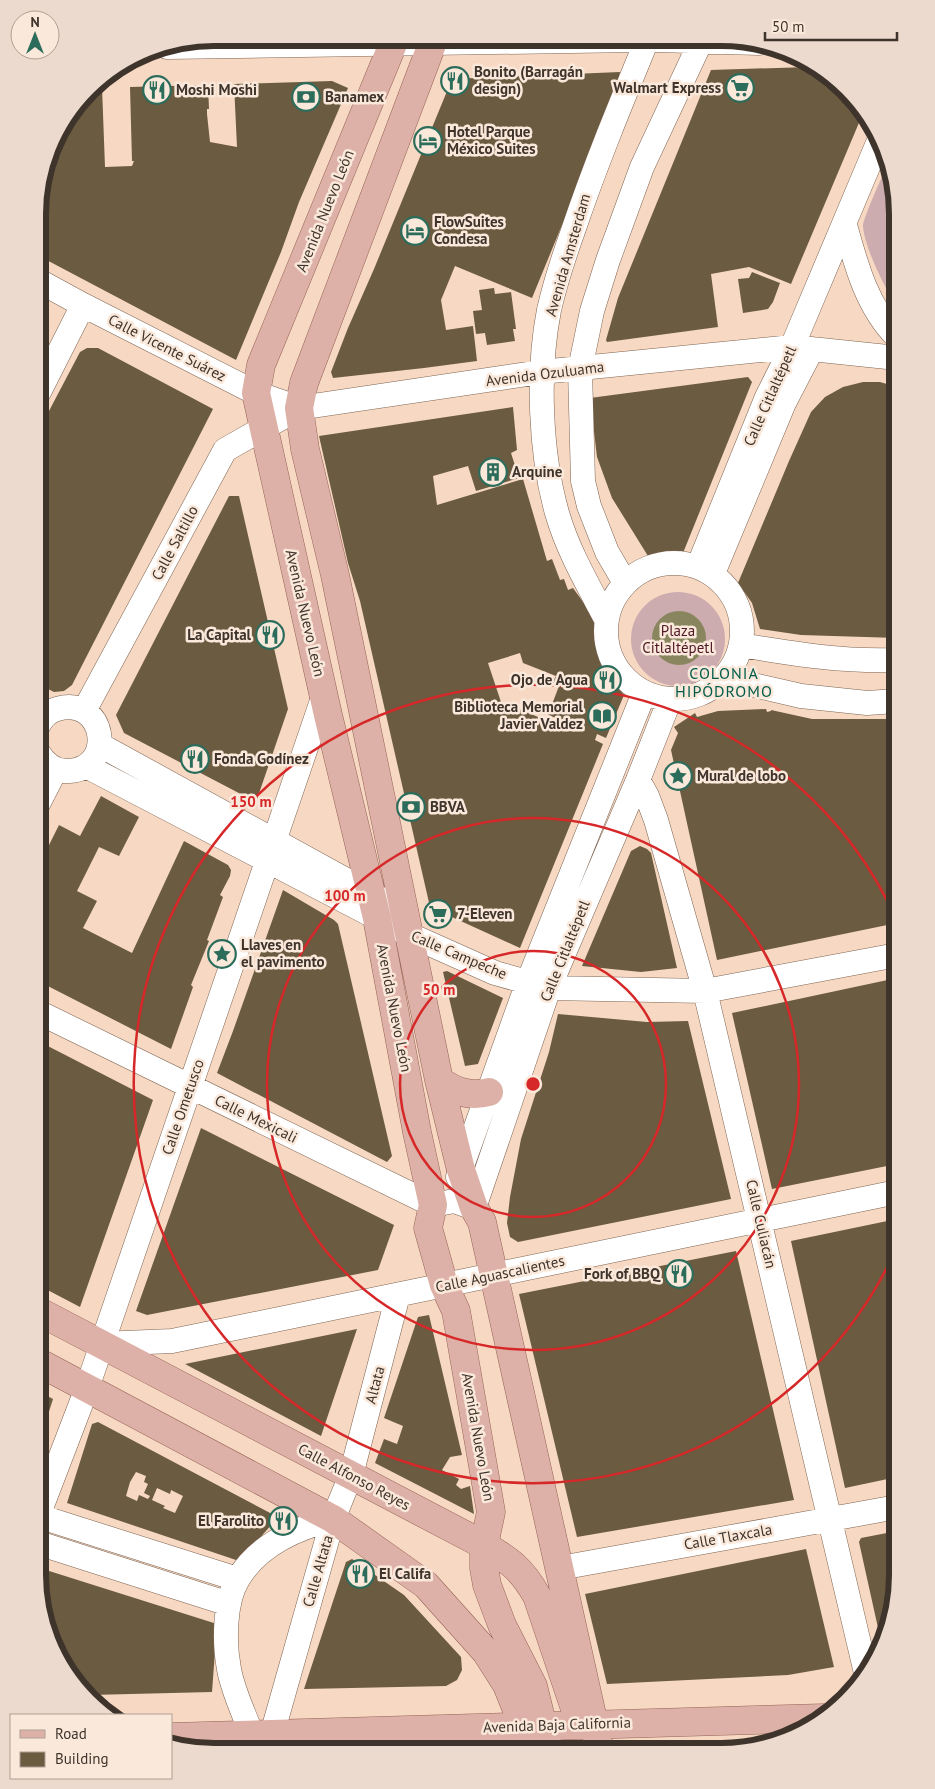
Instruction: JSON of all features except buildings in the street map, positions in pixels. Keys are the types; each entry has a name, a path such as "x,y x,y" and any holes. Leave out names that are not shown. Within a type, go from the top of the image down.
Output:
{"main road":[{"name":"Avenida Nuevo León","path":"392,47 261,365 256,393 324,696 374,905 417,1132 433,1205 428,1228 444,1285 456,1311 491,1512 484,1545 484,1568 487,1586 502,1625 533,1686 533,1739"},
{"name":"Avenida Nuevo León","path":"431,47 304,383 299,408 305,449 335,575 439,1080 461,1170 474,1208 482,1222 539,1482 560,1568 587,1724 587,1743"},
{"path":"439,1080 449,1088 459,1092 470,1094 489,1092"},
{"name":"Calle Alfonso Reyes","path":"46,1315 484,1545 514,1564 528,1579 537,1596 587,1724"},
{"path":"46,1366 333,1519 426,1586 486,1652 507,1685 517,1710 533,1739"},
{"name":"Avenida Baja California","path":"172,1737 257,1739 533,1739 587,1724 807,1718"},
{"name":"Avenida Nuevo León","path":"587,1724 596,1743"}],"street":[{"name":"Avenida Amsterdam","path":"606,619 573,558 557,513 545,449 541,372 549,310 566,251 590,179 644,46"},
{"path":"625,583 607,552 589,506 583,480 580,370 592,311 608,260 642,167 699,46"},
{"name":"Calle Citlaltépetl","path":"705,571 776,400 802,348 845,225 875,150"},
{"path":"845,225 857,267 873,306 889,326"},
{"name":"Calle Vicente Suárez","path":"46,285 256,393 299,408"},
{"path":"46,378 83,305"},
{"name":"Avenida Ozuluama","path":"299,408 541,372 580,370 802,348 889,357"},
{"name":"Calle Saltillo","path":"84,711 225,450 299,408"},
{"path":"679,563 705,571 727,588 737,605 742,625 741,644 736,659 724,678 708,690 690,697 670,699 644,692 626,680 613,662 606,641 606,619 614,598 625,583 641,571 659,564 679,563"},
{"path":"741,644 807,657 889,660"},
{"path":"724,678 801,696 867,702 889,701"},
{"name":"Calle Citlaltépetl","path":"474,1208 538,985 644,692"},
{"name":"Calle Ometusco","path":"46,1495 87,1388 324,696"},
{"name":"Calle Citlaltépetl","path":"461,1170 489,1092 538,985 638,780 670,699"},
{"path":"46,712 64,707 74,707 84,711 92,717 98,726 100,735 100,745 92,761 86,766 66,771 56,769 46,762"},
{"name":"Calle Campeche","path":"100,745 271,851"},
{"name":"Calle Campeche","path":"86,766 271,851 374,905 495,973 538,985 705,992 888,957"},
{"path":"46,788 56,769"},
{"name":"Calle Culiacán","path":"638,780 647,796 656,820 705,992 864,1663"},
{"name":"Calle Mexicali","path":"46,1016 433,1205"},
{"path":"433,1205 450,1194 461,1170"},
{"name":"Calle Aguascalientes","path":"101,1344 172,1341 888,1194"},
{"path":"433,1205 454,1201 474,1208"},
{"name":"Altata","path":"333,1519 351,1475 398,1295"},
{"name":"Calle Tlaxcala","path":"560,1568 888,1509"},
{"path":"46,1519 237,1579"},
{"name":"Calle Altata","path":"257,1739 234,1689 229,1669 226,1626 229,1604 237,1579 268,1546 288,1533 310,1524 333,1519"},
{"name":"Calle Altata","path":"257,1739 333,1519"},
{"path":"46,1546 229,1604"}],"green space":[{"path":"884,174 889,215 889,293 876,268 864,235 864,221"},
{"name":"Plaza Citlaltépetl","path":"678,592 696,596 711,606 721,621 725,639 721,657 711,672 696,682 678,686 660,682 645,672 635,657 631,639 635,621 645,606 660,596"}],"shaded area":[{"path":"674,611 684,611 694,615 702,623 706,638 702,653 694,661 684,665 674,665 664,661 656,653 652,643 652,633 656,623 664,615"}],"place":[{"name":"Bonito (Barragán design)","path":"455,81"},
{"name":"Walmart Express","path":"740,88"},
{"name":"Moshi Moshi","path":"157,90"},
{"name":"Banamex","path":"306,97"},
{"name":"Hotel Parque México Suites","path":"428,141"},
{"name":"FlowSuites Condesa","path":"415,231"},
{"name":"Arquine","path":"493,472"},
{"name":"La Capital","path":"270,635"},
{"name":"Ojo de Agua","path":"607,680"},
{"name":"Biblioteca Memorial Javier Valdez","path":"602,716"},
{"name":"Fonda Godínez","path":"195,759"},
{"name":"Mural de lobo","path":"678,776"},
{"name":"BBVA","path":"411,807"},
{"name":"7-Eleven","path":"438,914"},
{"name":"Llaves en el pavimento","path":"222,954"},
{"name":"Fork of BBQ","path":"679,1274"},
{"name":"El Farolito","path":"283,1521"},
{"name":"El Califa","path":"360,1574"}],"district":[{"name":"COLONIA HIPÓDROMO","path":"724,682"}]}
